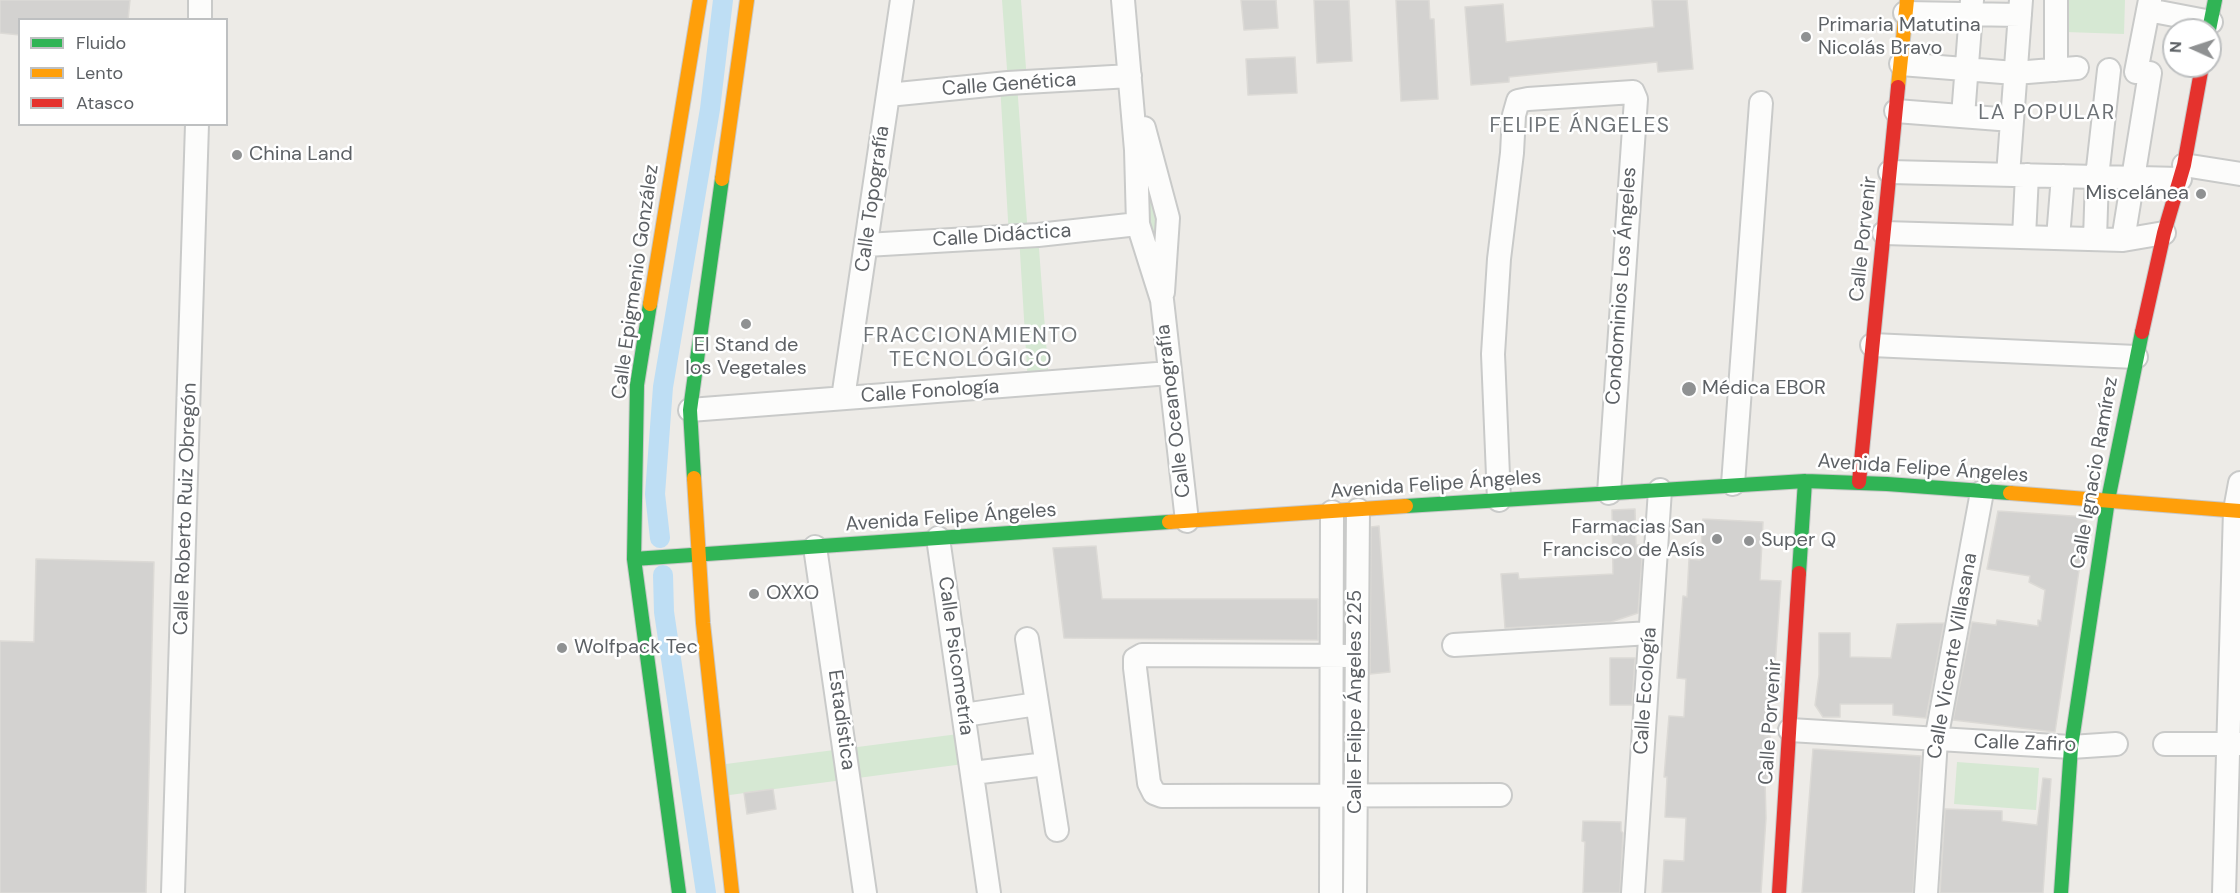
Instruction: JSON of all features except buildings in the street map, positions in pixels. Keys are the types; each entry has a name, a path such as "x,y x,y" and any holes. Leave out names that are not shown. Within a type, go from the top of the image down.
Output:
{"street":[{"path":"200,0 200,18"},
{"name":"Calle Epigmenio González","path":"679,893 634,559 637,385 700,0"},
{"path":"732,893 698,555 690,410 747,0"},
{"name":"Calle Topografía","path":"843,398 902,0"},
{"name":"Calle Oceanografía","path":"1123,0 1130,76 1138,224 1162,300"},
{"path":"1900,64 2015,74 2067,69 2056,0"},
{"path":"2123,240 2134,178 2150,5 2211,17"},
{"path":"1906,6 2020,8 2012,120 2024,237"},
{"name":"Calle Porvenir","path":"1859,482 1906,6"},
{"path":"1963,116 1971,7"},
{"path":"2095,239 2097,177 2109,70"},
{"name":"Calle Genética","path":"888,95 1008,83 1130,76"},
{"name":"Calle Oceanografía","path":"1130,76 1168,218 1162,300 1187,521"},
{"name":"Calle Ignacio Ramírez","path":"2061,893 2071,747 2108,500 2136,357 2164,233 2182,172 2200,78"},
{"name":"Condominios Los Ángeles","path":"1499,500 1493,354 1499,259 1512,153 1514,115 1518,101 1633,92 1636,99 1609,493"},
{"path":"1733,484 1761,103"},
{"path":"1896,111 2012,120"},
{"name":"Calle Roberto Ruiz Obregón","path":"174,893 197,126"},
{"path":"1890,172 2134,178 2182,172 2240,174"},
{"path":"2058,238 2068,176"},
{"name":"Calle Didáctica","path":"866,244 1038,235 1138,224"},
{"path":"1884,233 2123,240 2164,233"},
{"path":"1872,345 2136,357"},
{"name":"Calle Fonología","path":"690,410 1170,373"},
{"name":"Avenida Felipe Ángeles","path":"634,559 1804,481 1859,482 2237,511"},
{"name":"Calle Porvenir","path":"1779,893 1804,481"},
{"path":"2224,893 2234,744 2237,511 2240,483"},
{"name":"Calle Ecología","path":"1633,893 1660,490"},
{"name":"Calle Vicente Villasana","path":"1926,893 1936,740 1982,492"},
{"name":"Calle Felipe Ángeles 225","path":"1355,893 1358,510"},
{"name":"Calle Felipe Ángeles 225","path":"1331,893 1332,512"},
{"name":"Calle Psicometría","path":"938,538 989,893"},
{"name":"Estadística","path":"815,547 865,893"},
{"path":"1454,645 1650,633"},
{"path":"1027,639 1057,830"},
{"path":"1356,656 1142,655 1135,659 1134,668 1149,783 1154,793 1162,796 1500,795"},
{"path":"964,715 1037,704"},
{"name":"Calle Zafiro","path":"1790,730 2071,747 2116,744"},
{"path":"2165,744 2234,744"},
{"path":"973,773 1046,764"}],"green space":[{"path":"1002,0 1021,0 1027,82 1017,84 1028,235 1038,235 1049,382 1028,385 1019,236 1009,237 1000,84 1008,83"},
{"path":"2067,0 2125,0 2124,34 2066,32"},
{"path":"1145,168 1164,216 1158,273 1140,224"},
{"path":"966,733 971,763 722,796 718,765"},
{"path":"1957,762 2039,768 2036,810 1954,804"}],"waterway":[{"path":"660,538 655,494 663,387 710,109 723,0"},
{"path":"663,575 664,612 706,893"}],"traffic: fast":[{"path":"2211,18 2215,0"},
{"path":"694,478 690,410 722,179"},
{"path":"650,304 637,385 634,559 679,893"},
{"path":"2061,893 2071,747 2108,500 2142,332"},
{"path":"1406,506 1805,481 2010,493"},
{"path":"1799,573 1805,481"},
{"path":"634,559 1169,522"}],"traffic: slow":[{"path":"650,304 700,0"},
{"path":"722,179 747,0"},
{"path":"1898,87 1907,0"},
{"path":"694,478 703,623 732,893"},
{"path":"2010,493 2240,511"},
{"path":"1169,522 1406,506"}],"traffic: jam":[{"path":"2142,332 2164,233 2184,165 2200,78"},
{"path":"1859,482 1898,87"},
{"path":"1779,893 1799,573"}],"place":[{"name":"Primaria Matutina Nicolás Bravo","path":"1806,37"},
{"name":"China Land","path":"237,155"},
{"name":"Miscelánea","path":"2201,194"},
{"name":"El Stand de los Vegetales","path":"746,324"},
{"name":"Médica EBOR","path":"1689,389"},
{"name":"Farmacias San Francisco de Asís","path":"1717,539"},
{"name":"Super Q","path":"1749,541"},
{"name":"OXXO","path":"754,594"},
{"name":"Wolfpack Tec","path":"562,648"}],"district":[{"name":"LA POPULAR","path":"2047,113"},
{"name":"FELIPE ÁNGELES","path":"1580,126"},
{"name":"FRACCIONAMIENTO TECNOLÓGICO","path":"971,348"}]}
